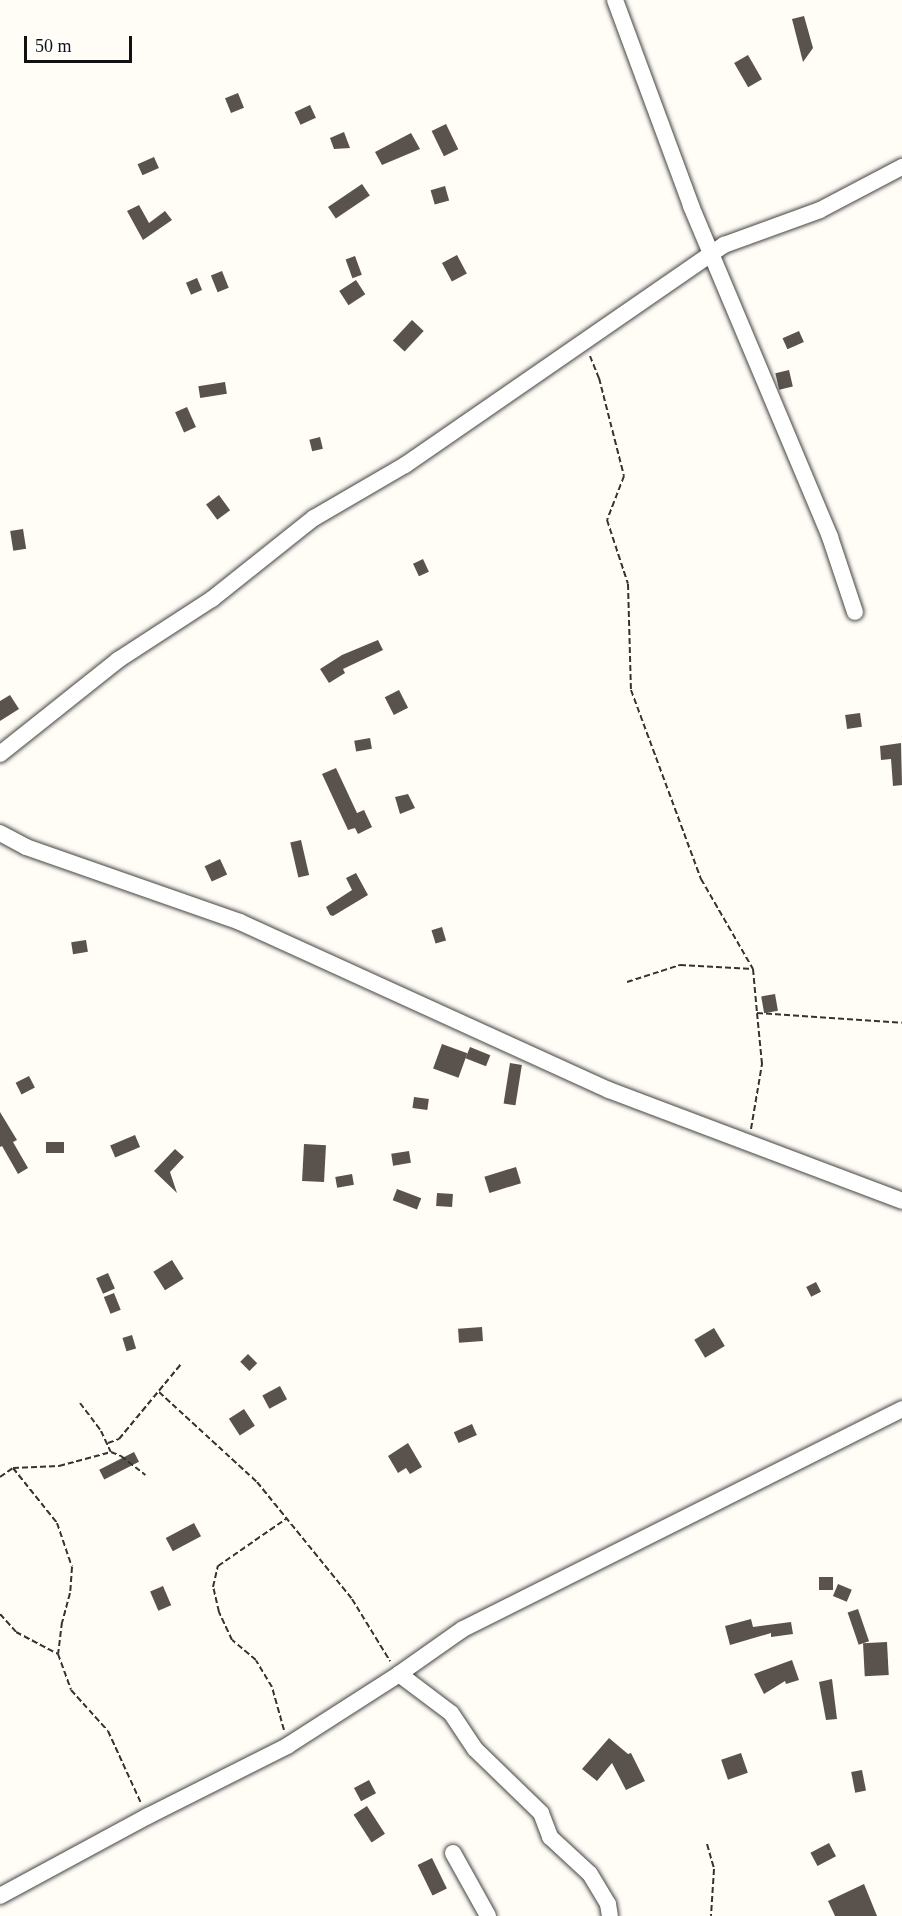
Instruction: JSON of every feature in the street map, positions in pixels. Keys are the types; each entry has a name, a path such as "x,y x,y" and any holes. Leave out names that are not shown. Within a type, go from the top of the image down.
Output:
{"street":[{"path":"615,0 691,206 830,537 855,612"},
{"path":"0,754 118,660 212,598 314,519 405,465 724,245 820,210 900,173"},
{"path":"0,833 26,847 240,922 609,1090 902,1201"},
{"path":"0,1896 148,1816 287,1746 399,1674 463,1629 902,1409"},
{"path":"399,1674 451,1713 475,1749 541,1813 550,1837 590,1874 608,1904 610,1916"},
{"path":"453,1853 488,1916"}],"path":[{"path":"585,343 599,378 624,476 607,520 628,584 631,690 701,879 753,969 762,1064 749,1143"},
{"path":"627,982 680,965 753,969"},
{"path":"758,1013 902,1023"},
{"path":"108,1443 119,1439 181,1364"},
{"path":"159,1392 257,1482 352,1599 399,1674"},
{"path":"80,1404 108,1443 111,1452"},
{"path":"0,1476 13,1468 59,1466 111,1452 121,1456 145,1475"},
{"path":"13,1468 57,1523 72,1567 70,1593 62,1622 58,1654 71,1690 108,1731 128,1779 148,1816"},
{"path":"285,1519 218,1566 213,1587 219,1612 232,1640 256,1660 272,1687 287,1746"},
{"path":"0,1614 16,1632 58,1654"},
{"path":"707,1844 714,1869 711,1916"}],"building":[{"path":"804,16 813,48 803,62 792,19"},
{"path":"748,55 762,79 748,87 734,63"},
{"path":"238,93 244,108 231,113 225,98"},
{"path":"310,105 316,118 301,125 295,112"},
{"path":"446,124 458,149 444,156 432,131"},
{"path":"344,132 350,148 334,149 330,138"},
{"path":"411,133 420,149 382,165 375,152"},
{"path":"154,157 159,168 142,175 138,164"},
{"path":"362,184 370,196 336,219 328,207"},
{"path":"445,186 449,200 435,205 431,190"},
{"path":"139,205 149,223 165,211 172,220 143,240 127,211"},
{"path":"457,255 467,274 452,282 442,263"},
{"path":"355,256 362,275 352,278 346,259"},
{"path":"222,271 229,288 218,292 211,275"},
{"path":"197,278 202,290 191,295 186,283"},
{"path":"356,280 365,294 348,305 339,291"},
{"path":"412,320 424,331 405,351 393,340"},
{"path":"799,331 804,342 787,349 783,338"},
{"path":"789,370 793,387 779,390 775,373"},
{"path":"225,382 227,394 200,398 198,386"},
{"path":"187,407 196,427 184,432 175,412"},
{"path":"320,437 323,449 312,451 309,440"},
{"path":"219,495 230,510 217,520 206,504"},
{"path":"23,529 26,549 13,551 10,531"},
{"path":"423,559 429,572 419,576 413,564"},
{"path":"378,640 383,650 343,669 345,673 329,683 320,669 342,655"},
{"path":"399,690 408,708 394,715 385,697"},
{"path":"10,695 19,709 0,721 0,701"},
{"path":"860,713 862,727 847,729 845,715"},
{"path":"370,738 372,749 356,752 354,741"},
{"path":"901,743 902,785 893,786 891,759 881,760 880,746"},
{"path":"336,768 357,813 364,810 372,827 358,834 355,828 348,830 322,774"},
{"path":"408,794 415,808 400,814 395,797"},
{"path":"301,840 309,875 298,878 290,842"},
{"path":"220,859 227,874 212,882 205,866"},
{"path":"356,873 368,895 333,916 330,915 326,907 352,890 346,878"},
{"path":"442,927 446,940 436,944 431,930"},
{"path":"86,940 88,952 73,954 71,942"},
{"path":"775,994 778,1011 764,1013 761,996"},
{"path":"442,1044 467,1053 458,1078 433,1068"},
{"path":"470,1047 490,1055 486,1066 466,1058"},
{"path":"510,1063 522,1065 515,1105 504,1103"},
{"path":"29,1076 35,1088 22,1094 16,1083"},
{"path":"414,1097 429,1099 427,1110 412,1108"},
{"path":"0,1112 17,1140 13,1142 28,1168 18,1174 2,1146 0,1147"},
{"path":"135,1135 140,1147 115,1158 110,1146"},
{"path":"46,1142 64,1142 64,1153 46,1153"},
{"path":"304,1144 326,1145 324,1182 302,1181"},
{"path":"175,1149 184,1157 170,1172 177,1193 154,1171"},
{"path":"409,1151 411,1163 393,1166 391,1154"},
{"path":"516,1167 521,1183 489,1193 484,1177"},
{"path":"352,1174 354,1185 337,1188 335,1177"},
{"path":"397,1189 421,1198 417,1210 393,1200"},
{"path":"437,1193 453,1194 452,1207 436,1206"},
{"path":"172,1260 184,1279 165,1290 153,1272"},
{"path":"108,1273 115,1289 103,1294 96,1278"},
{"path":"816,1282 821,1292 811,1297 806,1287"},
{"path":"114,1293 121,1310 111,1314 104,1297"},
{"path":"482,1327 483,1341 459,1343 458,1329"},
{"path":"714,1328 725,1346 705,1358 694,1340"},
{"path":"132,1335 136,1348 127,1351 122,1338"},
{"path":"248,1354 257,1363 249,1371 240,1362"},
{"path":"280,1386 287,1399 269,1409 262,1395"},
{"path":"244,1409 255,1426 240,1436 229,1419"},
{"path":"472,1424 477,1435 459,1443 454,1432"},
{"path":"408,1443 422,1467 410,1474 406,1468 398,1473 388,1456"},
{"path":"134,1452 139,1462 104,1480 99,1470"},
{"path":"194,1523 201,1536 173,1551 166,1538"},
{"path":"819,1577 833,1577 833,1590 819,1590"},
{"path":"838,1584 852,1590 847,1602 833,1596"},
{"path":"163,1586 171,1605 158,1611 150,1591"},
{"path":"858,1609 869,1641 859,1645 848,1613"},
{"path":"751,1619 753,1627 791,1622 793,1634 771,1637 771,1633 730,1645 725,1626"},
{"path":"887,1642 889,1675 865,1676 863,1643"},
{"path":"792,1660 799,1680 786,1684 785,1681 764,1694 754,1674"},
{"path":"832,1679 837,1719 826,1720 819,1682"},
{"path":"609,1738 628,1754 631,1753 645,1781 626,1790 612,1763 597,1781 582,1769"},
{"path":"741,1753 748,1773 728,1780 721,1760"},
{"path":"862,1770 866,1791 855,1793 851,1772"},
{"path":"369,1780 376,1793 361,1801 354,1788"},
{"path":"367,1806 385,1834 372,1842 354,1815"},
{"path":"829,1843 836,1856 818,1866 810,1853"},
{"path":"432,1858 447,1889 433,1896 418,1865"},
{"path":"864,1884 877,1916 835,1916 828,1901"}]}
